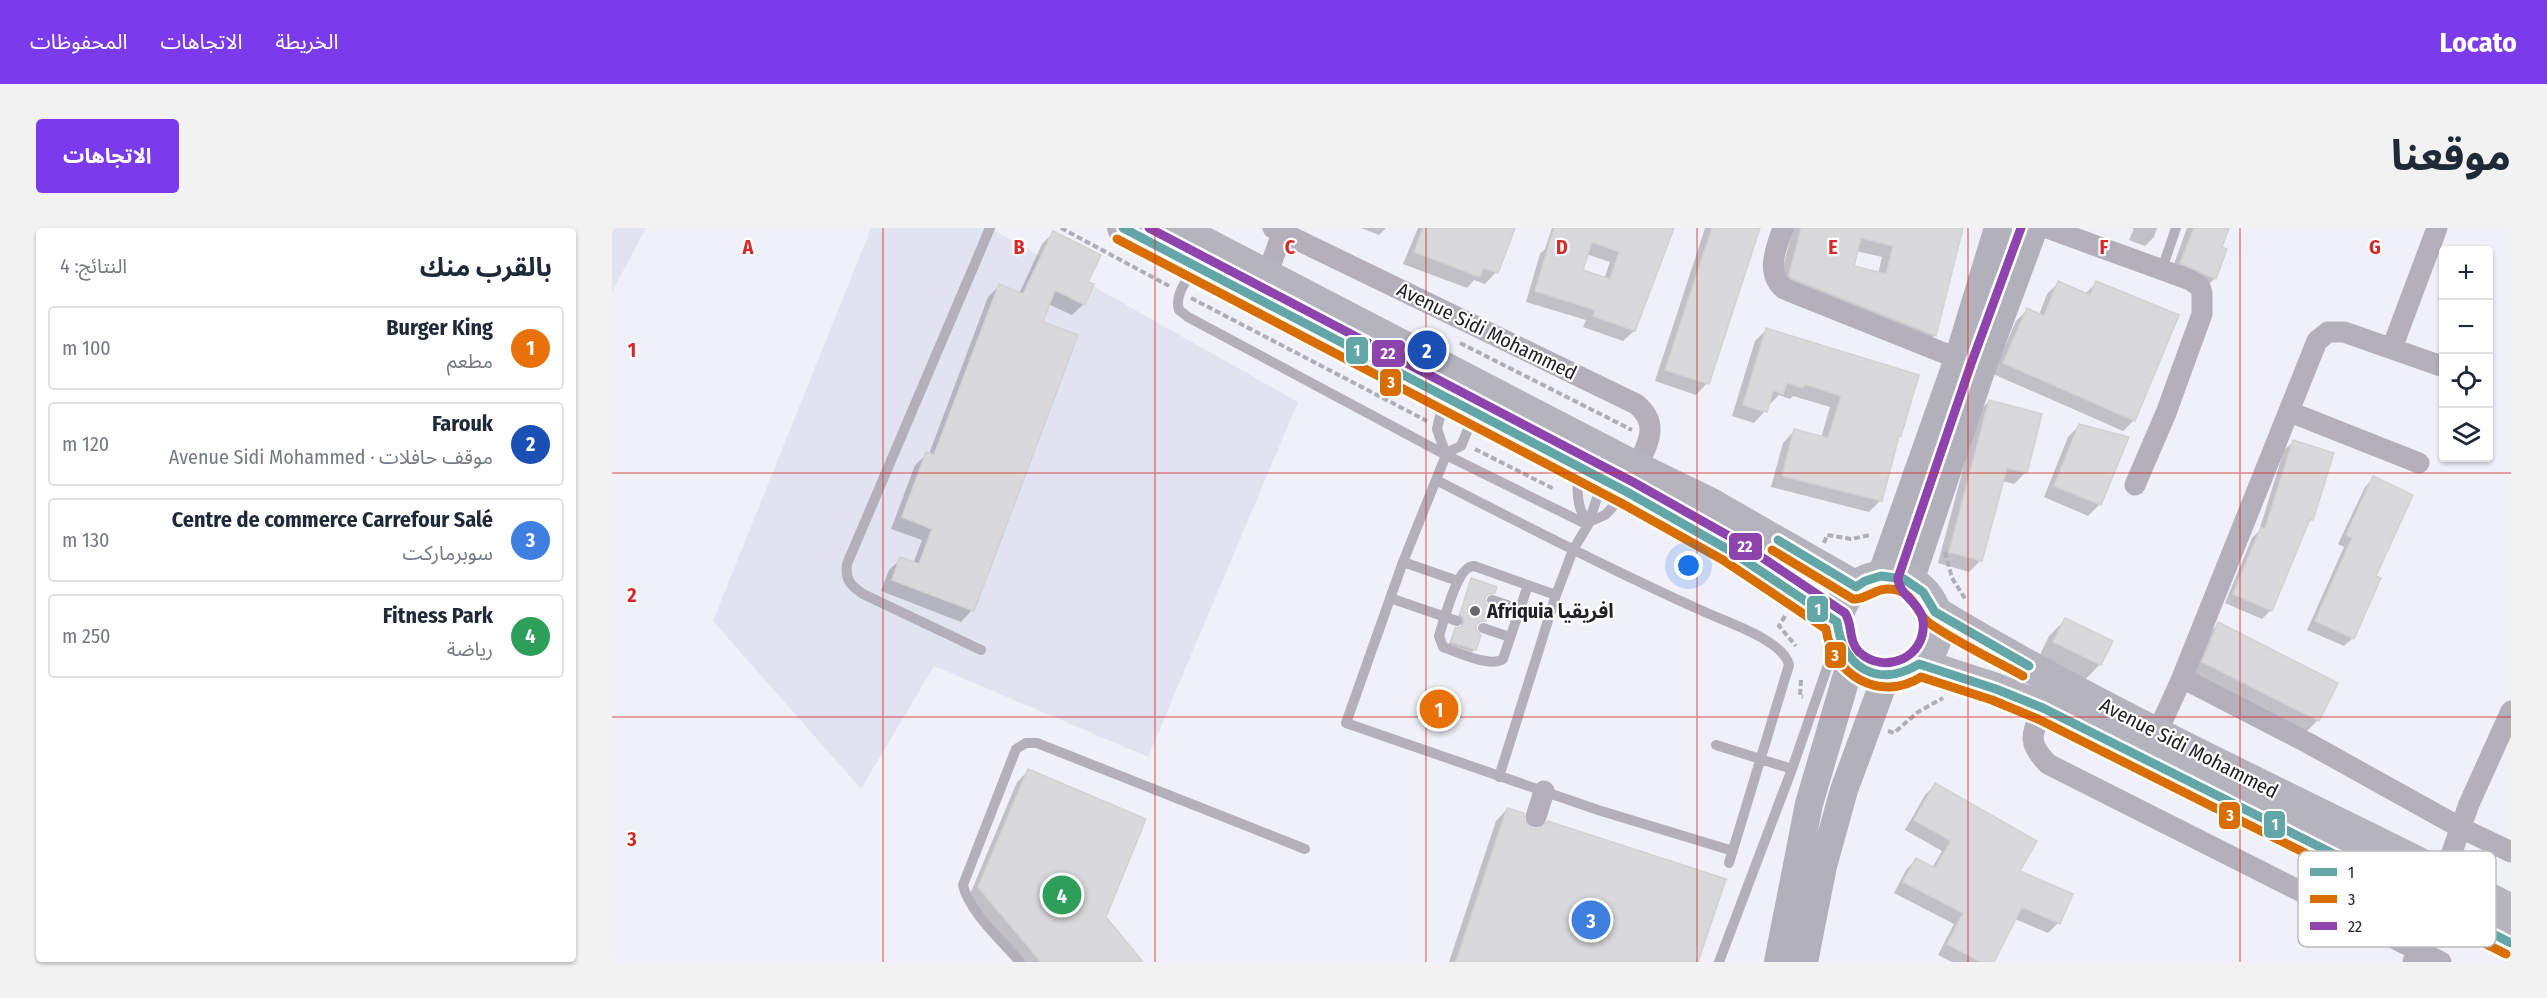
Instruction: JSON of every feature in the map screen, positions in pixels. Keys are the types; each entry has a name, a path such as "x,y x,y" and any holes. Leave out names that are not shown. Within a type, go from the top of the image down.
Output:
{"main road":[{"path":"1123,228 1445,397 1611,477 1709,503 1815,562 1923,592 1935,612 1937,623 1935,640 1930,651 1919,664 1902,674 1886,676 1870,673 1842,640 1729,550 1611,477 1267,275 1176,228"},
{"path":"1842,640 1843,603 1882,581"},
{"name":"Avenue Sidi Mohammed","path":"1935,612 2040,672 2157,733 2395,851"},
{"name":"Avenue Sidi Mohammed","path":"1919,664 1996,689 2043,708 2328,851"},
{"name":"Avenue Sidi Mohammed","path":"2496,902 2511,910"},
{"name":"Avenue Sidi Mohammed","path":"2496,936 2511,943"}],"street":[{"path":"1783,228 1775,249 1773,273 1777,283 1784,289 1970,364"},
{"path":"1882,581 1923,547 1970,364 1998,228"},
{"path":"1970,364 2034,228"},
{"path":"2047,228 2162,269 2190,280 2200,287 2204,300 2202,314 2166,413 2135,485"},
{"path":"2392,348 2437,228"},
{"path":"1267,275 1280,230"},
{"name":"Avenue Sidi Mohammed","path":"1280,230 1636,404 1650,419 1649,439 1611,477"},
{"path":"2157,733 2182,678 2290,412 2311,350 2317,341 2328,332 2344,332 2439,365"},
{"path":"2290,412 2419,463"},
{"path":"1778,962 1842,640"},
{"path":"1804,962 1823,866 1844,790 1886,676"},
{"path":"2182,678 2308,743 2461,828 2511,852"},
{"path":"2043,708 2032,734 2033,744 2048,764 2298,894"},
{"path":"2453,851 2469,804 2511,711"},
{"path":"1536,818 1544,791"},
{"path":"2399,947 2416,956 2441,962"}],"lane":[{"path":"981,650 863,594 851,585 846,576 847,564 990,228"},
{"path":"2162,269 2176,228"},
{"path":"1197,266 1180,292 1177,307 1188,317 1446,454 1588,523"},
{"path":"1445,397 1437,427 1446,454 1403,562 1347,723 1598,810 1733,851"},
{"path":"1446,454 1460,448 1475,412"},
{"path":"1588,523 1578,502 1611,477"},
{"path":"1499,777 1556,595 1573,550 1611,477"},
{"path":"1588,523 1605,515 1611,477"},
{"path":"1436,480 1573,550 1752,633 1784,653 1789,665 1729,863"},
{"path":"1403,562 1457,585 1467,592"},
{"path":"1528,585 1503,659 1498,662 1473,657 1443,647 1439,636 1445,617 1464,569 1469,566 1528,585 1556,595"},
{"path":"1390,598 1457,621"},
{"path":"1492,600 1519,609"},
{"path":"1483,628 1510,637"},
{"path":"1719,962 1842,640"},
{"path":"1020,962 973,907 963,885 1016,749 1026,743 1037,743 1305,849"},
{"path":"1716,745 1792,770"}],"path":[{"path":"1061,228 1437,427"},
{"path":"1463,442 1578,502"},
{"path":"1815,562 1827,535 1851,539 1878,531"},
{"path":"1946,548 1952,578 1970,604"},
{"path":"1869,721 1894,733 1928,705 1952,695"}],"shaded area":[{"path":"612,228 646,228 612,292"},
{"path":"871,228 990,228 1298,402 1148,757 934,666 861,789 713,621"}],"building":[{"path":"1423,228 1515,228 1498,273 1483,268 1480,277 1414,252"},
{"path":"1554,228 1674,228 1635,331 1593,316 1595,310 1535,291","holes":["1592,242 1619,252 1610,279 1583,270"]},
{"path":"1712,228 1760,228 1709,384 1665,370"},
{"path":"1801,228 1963,228 1936,336 1789,276","holes":["1861,238 1893,246 1886,274 1854,266"]},
{"path":"2194,228 2229,228 2222,247 2227,249 2216,279 2180,263"},
{"path":"1053,231 1101,255 1088,282 1094,284 1085,305 1055,290 1043,322 1078,335 974,611 892,580 900,557 919,564 932,529 902,517 926,452 934,455 999,284 1023,294"},
{"path":"2058,281 2090,295 2096,281 2179,315 2135,421 2003,363 2027,308 2044,316"},
{"path":"1766,328 1919,375 1901,436 1899,436 1882,501 1782,476 1794,429 1828,438 1841,396 1804,384 1803,388 1787,383 1783,394 1773,390 1767,412 1743,405"},
{"path":"1989,400 2042,414 2027,473 2007,468 1982,561 1949,552"},
{"path":"2079,424 2129,437 2101,505 2054,486"},
{"path":"2293,440 2334,453 2313,520 2310,519 2272,611 2233,594 2261,527 2265,529"},
{"path":"2373,476 2413,495 2376,576 2381,578 2354,639 2315,621 2352,538 2346,535"},
{"name":"Afriquia افريقيا","path":"1471,578 1497,587 1495,593 1488,594 1485,598 1486,604 1490,607 1486,621 1481,621 1476,625 1476,630 1481,635 1476,650 1451,642 1455,628 1461,627 1464,623 1460,614"},
{"path":"2065,618 2113,641 2101,665 2053,642"},
{"path":"2218,622 2338,683 2319,721 2202,662"},
{"path":"1028,769 1146,819 1106,917 1143,962 1041,962 978,887"},
{"path":"1935,783 2037,841 2020,871 2073,894 2060,924 2022,907 1994,962 1981,962 1947,944 1963,913 1903,882 1916,858 1935,868 1951,841 1914,820"},
{"path":"1507,808 1524,813 1524,820 1532,829 1539,829 1548,821 1726,879 1698,962 1456,962"}],"transit line":[{"name":"1","path":"1123,228 1627,492 1729,550 1837,622 1847,651 1865,670 1877,674 1890,674 1919,664 1996,689 2043,708 2328,851"},
{"name":"22","path":"1149,228 1633,482 1736,540 1845,613 1856,648 1869,659 1881,662 1892,662 1911,653 1922,634 1921,615 1902,589 1898,578 1971,364 2021,228"},
{"name":"3","path":"1117,239 1621,503 1723,560 1826,629 1830,645 1838,660 1860,680 1890,687 1921,677 1992,700 2038,719 2301,851"},
{"name":"1","path":"1778,540 1856,587 1865,581 1881,576 1904,579 1923,592 1935,612 2029,666"},
{"name":"3","path":"1772,550 1853,599 1859,599 1883,589 1903,592 1929,623 2023,676"},
{"name":"1","path":"2496,935 2511,943"},
{"name":"3","path":"2492,947 2506,954"}],"place":[{"name":"Farouk","path":"1427,350"},
{"name":"Afriquia افريقيا","path":"1475,611"},
{"name":"Burger King","path":"1439,709"},
{"name":"Fitness Park","path":"1062,895"},
{"name":"Centre de commerce Carrefour Salé","path":"1591,920"}]}
